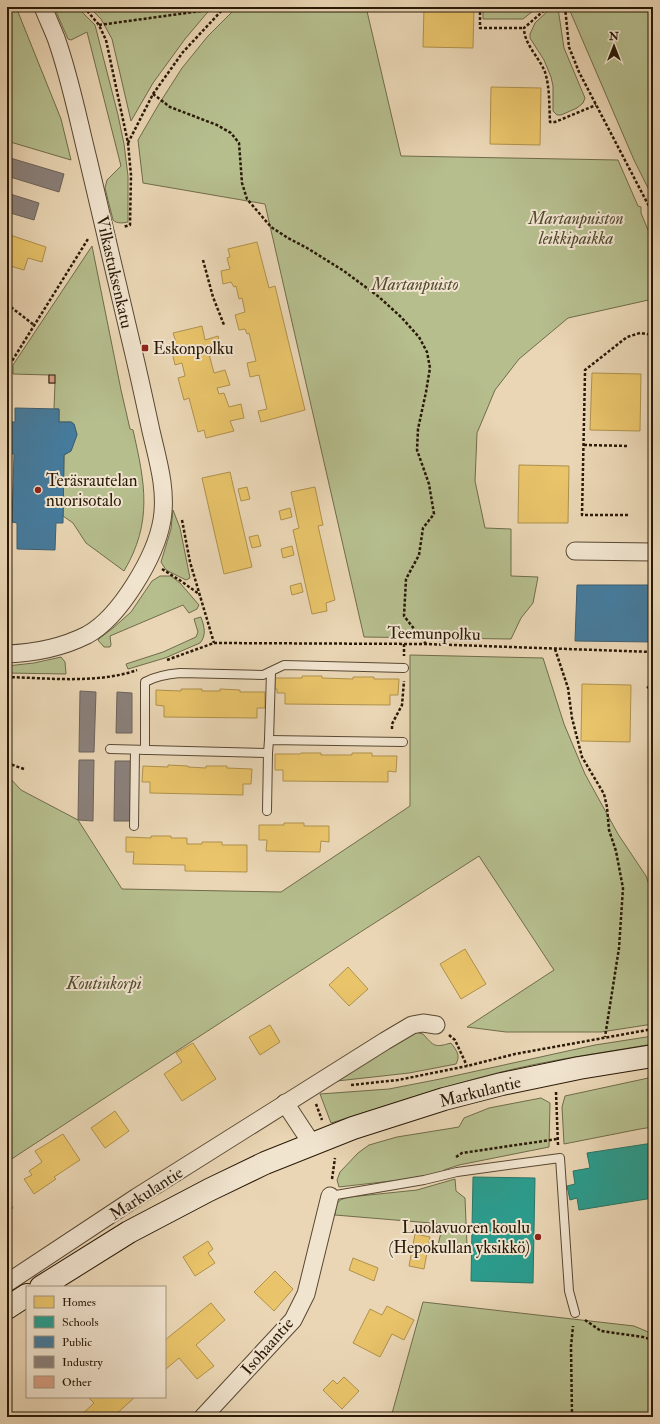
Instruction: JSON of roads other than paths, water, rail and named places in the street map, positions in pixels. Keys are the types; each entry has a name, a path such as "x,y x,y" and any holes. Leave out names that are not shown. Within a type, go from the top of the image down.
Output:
{"main road":[{"name":"Markulantie","path":"43,1286 129,1232 209,1190 265,1163 312,1144 395,1114 444,1099 502,1084 579,1068 653,1056"},
{"path":"7,1308 26,1297"}],"street":[{"name":"Vilkastuksenkatu","path":"7,654 45,650 88,634 103,623 122,604 147,562 155,545 162,522 164,500 161,472 71,90 56,39 43,7"},
{"path":"575,551 653,552"},
{"name":"Markulantie","path":"7,1283 137,1198 412,1025 424,1023 436,1025"},
{"path":"285,1104 312,1144"},
{"name":"Isohaantie","path":"203,1417 293,1320 306,1294 330,1196"}],"lane":[{"path":"145,750 145,682 153,678 171,673 263,675 284,665 404,668"},
{"path":"267,811 271,672"},
{"path":"269,740 403,742"},
{"path":"110,749 268,752"},
{"path":"134,826 135,750"},
{"path":"330,1196 446,1175 560,1158 569,1291 575,1313"}],"place":[{"name":"Eskonpolku","path":"145,348"},
{"name":"Teräsrautelan nuorisotalo","path":"38,490"},
{"name":"Luolavuoren koulu (Hepokullan yksikkö)","path":"538,1237"}],"park label":[{"name":"Martanpuiston leikkipaikka","path":"576,228"},
{"name":"Martanpuisto","path":"415,284"},
{"name":"Koutinkorpi","path":"104,983"}]}
